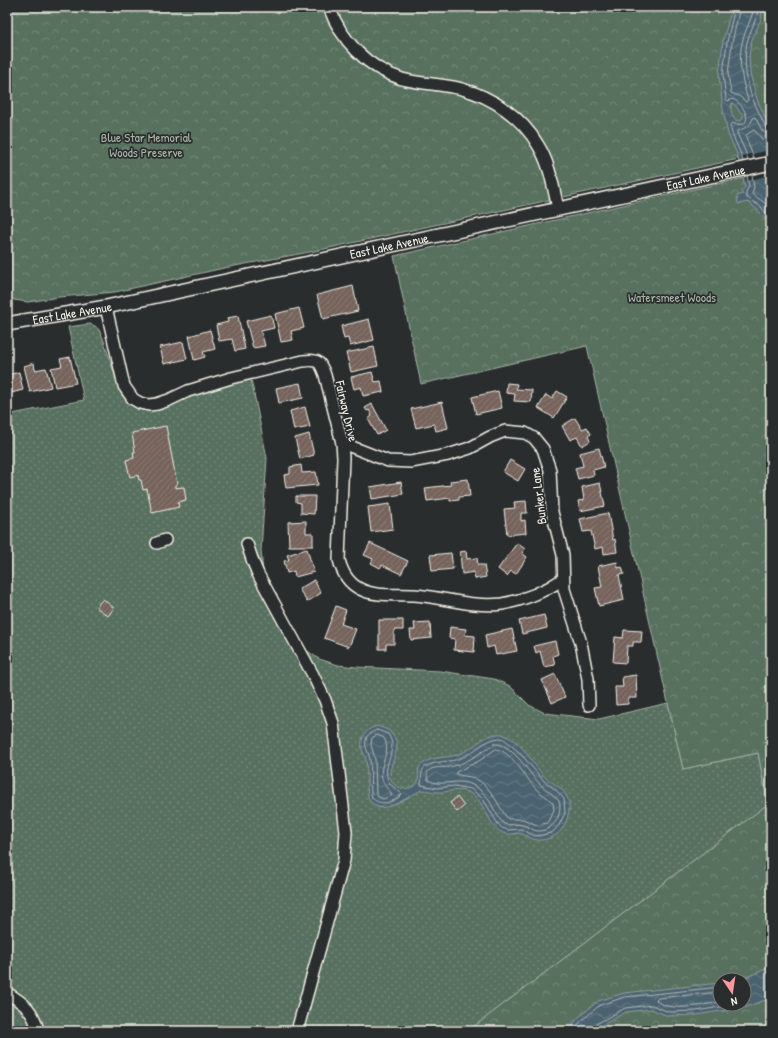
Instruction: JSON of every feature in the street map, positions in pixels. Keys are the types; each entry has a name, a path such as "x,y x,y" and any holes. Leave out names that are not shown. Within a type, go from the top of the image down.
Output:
{"main road":[{"name":"East Lake Avenue","path":"7,324 106,307 771,163"}],"street":[{"path":"329,7 335,23 347,42 362,58 382,70 401,78 461,89 478,94 495,102 516,119 527,129 539,146 551,178 558,208"},
{"name":"Fairway Drive","path":"106,307 124,386 133,399 140,403 157,404 188,391 231,378 303,361 318,361 322,366 325,375 342,442 343,458 339,560 342,570 347,578 360,589 372,593 429,596 483,604 500,604 533,596 549,589 563,579"},
{"name":"Bunker Lane","path":"342,442 388,461 411,462 448,455 470,448 505,431 525,433 534,438 543,449 550,470 552,512 563,555 563,579 566,599 581,643 588,679 589,705"},
{"path":"247,544 258,574 302,654 333,723 346,832 344,860 298,1031"},
{"path":"7,993 22,1001 34,1015 38,1031"}],"green space":[{"name":"Blue Star Memorial Woods Preserve","path":"7,7 771,7 771,152 315,251 224,268 115,292 59,297 28,302 14,300 7,294"},
{"name":"Watersmeet Woods","path":"771,172 771,1031 471,1031 472,1028 768,804 758,753 683,769 587,346 421,384 394,256"},
{"path":"90,324 97,327 102,335 121,394 129,403 138,409 147,411 156,410 209,390 251,379 267,458 261,550 263,572 299,640 306,650 319,659 338,665 440,671 494,679 510,686 529,705 545,713 599,719 668,703 683,769 758,753 768,804 472,1028 471,1031 7,1031 7,415 84,400 68,327"}],"water":[{"path":"732,7 763,7 761,19 751,42 749,57 750,73 757,99 771,132 771,226 758,210 748,202 738,204 737,196 743,194 741,192 745,187 737,154 728,134 723,110 719,75 723,41","holes":["732,103 743,115 741,121 735,120 731,112"]},
{"path":"378,726 390,731 396,740 397,749 390,773 394,784 402,789 410,788 417,783 419,768 427,761 462,753 488,736 494,734 505,735 518,743 542,774 561,789 567,797 569,802 569,812 563,828 551,838 542,840 519,833 507,834 501,832 492,823 476,797 462,790 435,792 422,790 393,805 378,807 372,804 368,796 367,765 362,749 362,741 367,731"},
{"path":"771,967 771,998 752,1005 752,975"},
{"path":"712,984 712,1012 715,1012 696,1015 668,1016 651,1009 626,1012 599,1027 595,1031 568,1031 578,1018 598,1001 624,993"}],"pier":[{"path":"771,150 771,175 746,181 741,156"}],"building":[{"path":"353,286 358,311 323,319 317,295"},
{"path":"299,308 304,328 291,331 293,340 281,342 275,314"},
{"path":"271,315 274,328 261,331 265,346 253,348 246,321"},
{"path":"238,316 245,349 235,351 232,339 219,341 216,325 228,322 227,318"},
{"path":"369,319 374,340 350,346 348,338 344,339 341,326"},
{"path":"210,330 215,349 203,352 205,357 194,360 189,336"},
{"path":"183,342 187,359 164,364 160,347"},
{"path":"374,347 378,366 351,372 346,353"},
{"path":"70,357 76,383 55,387 51,368 62,366 60,359"},
{"path":"34,363 35,370 46,368 51,387 30,392 24,366"},
{"path":"7,369 8,375 19,372 23,390 7,394"},
{"path":"372,372 375,382 381,381 383,392 363,396 361,387 354,389 351,377"},
{"path":"300,383 303,398 279,403 276,388"},
{"path":"507,383 517,384 516,389 532,390 531,402 514,401 515,394 506,393"},
{"path":"498,391 502,408 476,414 472,397"},
{"path":"557,391 567,397 554,418 538,408 546,395 552,399"},
{"path":"442,402 448,428 436,431 434,424 416,428 411,409"},
{"path":"372,404 386,430 377,435 368,419 372,416 369,410 367,411 365,408"},
{"path":"305,407 310,427 294,430 290,411"},
{"path":"575,418 582,429 587,427 591,434 588,436 590,441 582,446 577,437 570,440 562,426"},
{"path":"166,426 177,484 175,485 175,488 184,487 186,500 178,502 179,507 152,513 147,489 143,490 141,480 139,480 138,475 130,477 126,460 134,458 133,452 135,452 132,433"},
{"path":"309,434 314,455 300,459 295,438"},
{"path":"599,448 604,467 593,470 594,475 578,479 575,468 583,466 580,453"},
{"path":"510,460 525,469 518,481 503,472"},
{"path":"301,465 302,473 316,472 318,485 286,488 284,475 290,474 290,467"},
{"path":"468,479 470,496 459,497 459,500 450,501 450,498 427,501 425,488 451,485 450,481"},
{"path":"401,482 403,494 372,499 370,487"},
{"path":"600,483 605,506 580,511 578,501 584,500 582,487"},
{"path":"296,496 315,496 314,514 301,513 301,503 296,502"},
{"path":"526,501 527,513 521,513 521,521 525,520 526,533 507,535 504,509 515,508 514,502"},
{"path":"390,504 393,529 371,532 368,507"},
{"path":"608,513 617,552 604,554 603,547 595,549 591,531 583,532 580,519"},
{"path":"306,521 306,533 313,533 313,546 289,546 288,522"},
{"path":"370,543 408,561 401,574 382,565 380,568 371,563 373,559 364,555"},
{"path":"517,543 525,549 522,553 527,557 516,574 511,571 507,576 498,569"},
{"path":"307,549 314,572 295,577 294,571 287,573 284,561 289,560 287,555"},
{"path":"466,551 467,559 477,558 478,565 484,565 486,577 475,579 474,572 462,574 460,552"},
{"path":"451,553 453,569 432,571 430,555"},
{"path":"617,562 618,568 622,567 624,574 619,575 624,600 599,606 595,588 602,587 598,566"},
{"path":"314,580 321,593 307,602 299,589"},
{"path":"103,599 114,608 108,616 96,607"},
{"path":"336,606 346,610 341,624 356,629 349,647 324,638"},
{"path":"544,615 547,628 522,634 519,621"},
{"path":"379,620 403,620 403,630 394,630 394,644 386,644 386,649 379,649"},
{"path":"430,622 431,638 411,640 410,630 415,630 414,623"},
{"path":"450,627 466,629 465,635 475,636 474,652 454,650 455,639 449,638"},
{"path":"512,629 517,651 496,655 494,646 487,648 485,635"},
{"path":"624,630 642,631 641,642 633,642 633,646 627,646 626,663 613,662 615,637 623,638"},
{"path":"555,641 558,654 553,656 555,665 544,667 540,651 536,653 534,646"},
{"path":"555,674 565,697 552,703 542,680"},
{"path":"636,675 637,698 628,698 628,704 616,705 615,687 623,687 622,677"},
{"path":"457,797 464,806 457,812 450,803"}]}
